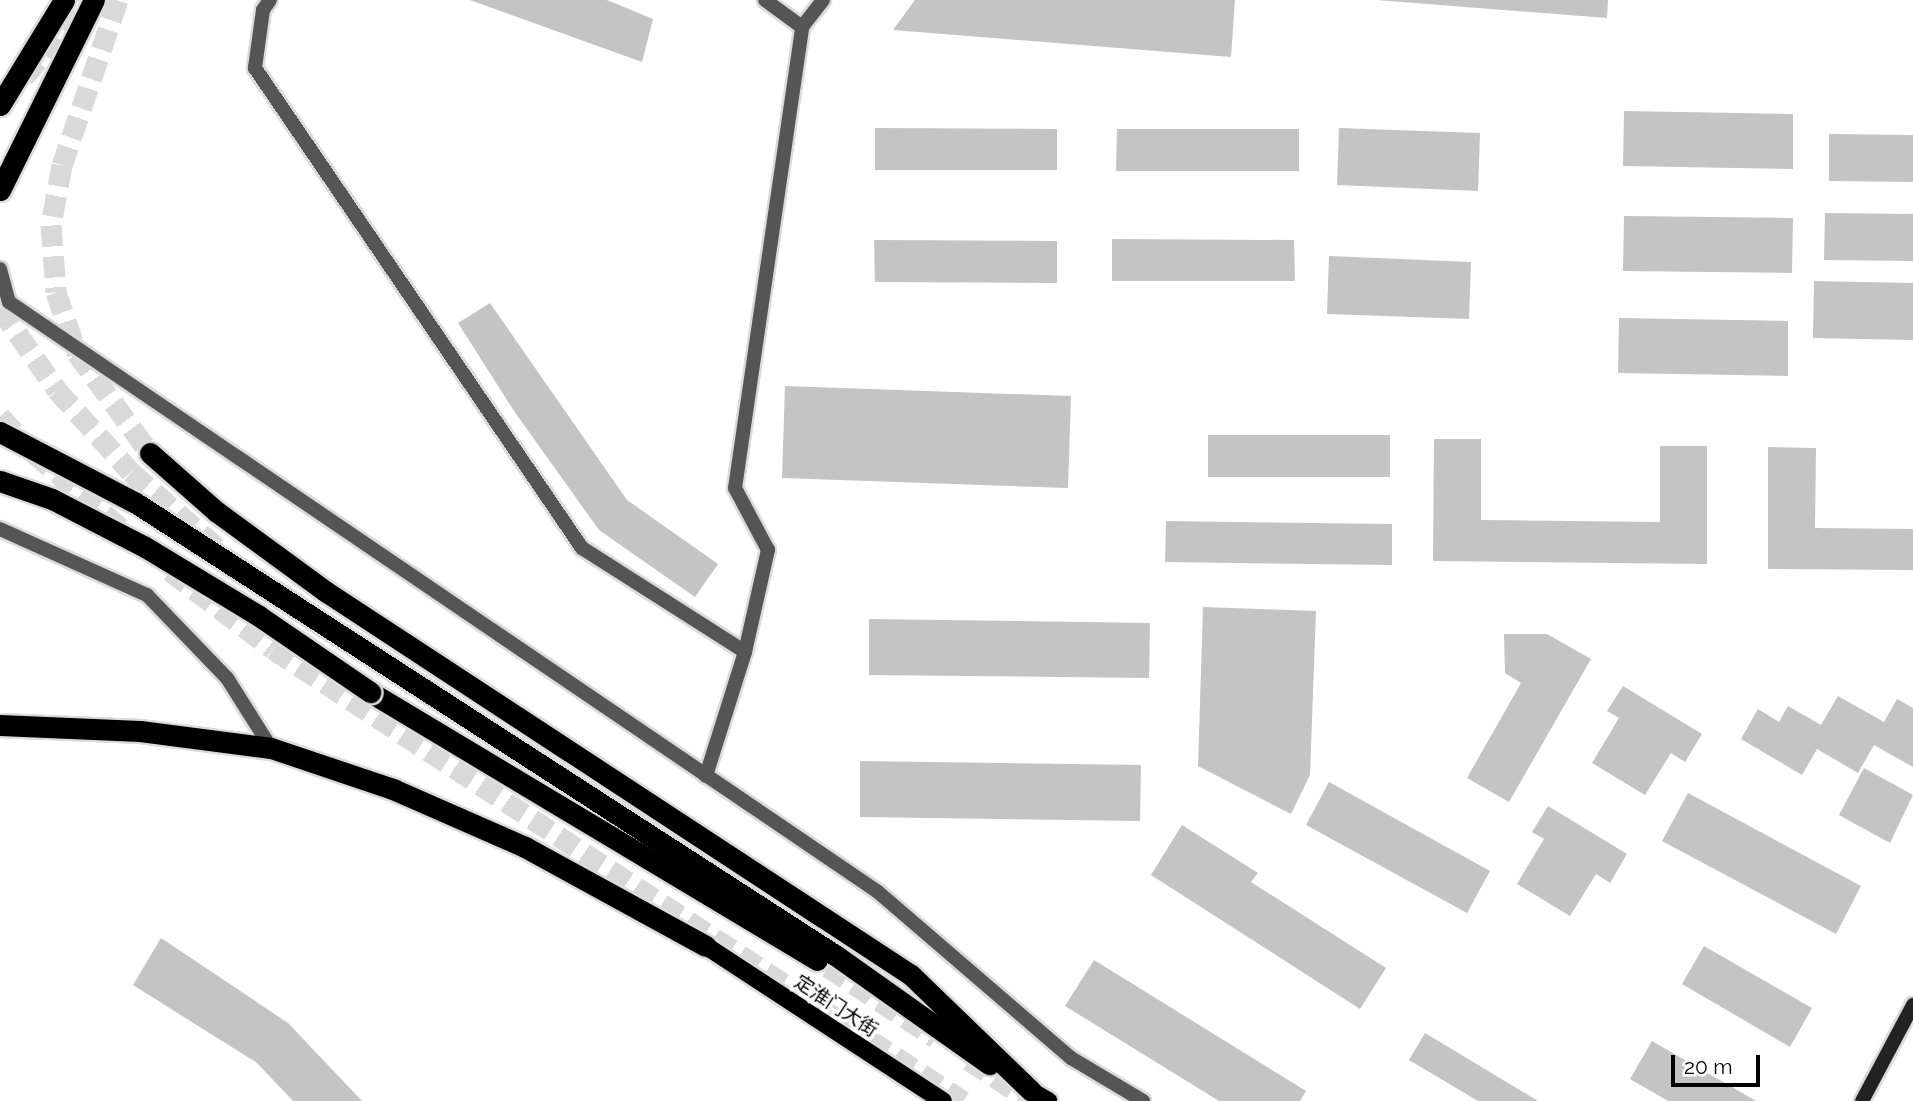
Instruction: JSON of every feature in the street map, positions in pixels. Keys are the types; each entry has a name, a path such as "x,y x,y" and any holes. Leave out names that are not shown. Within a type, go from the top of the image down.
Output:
{"highway":[{"path":"0,105 64,0"},
{"path":"0,190 94,0"},
{"path":"0,432 136,503 183,532 835,955 989,1064"},
{"path":"150,453 217,512 325,591 911,975 1039,1096"},
{"path":"0,481 52,499 145,547 259,616 370,692 1039,1096"},
{"path":"0,725 140,731 271,748 393,789 524,847 706,946"}],"main road":[{"name":"定淮门大街","path":"706,946 943,1101"}],"street":[{"path":"270,0 263,10 255,68 582,548 745,652"},
{"path":"765,0 802,27"},
{"path":"706,776 745,652 768,550 735,488 802,27 823,0"},
{"path":"0,269 9,302 878,892 1071,1058 1143,1101"},
{"path":"0,529 147,595 227,678 271,748"},
{"path":"1862,1101 1913,1005"}],"building":[{"path":"470,0 607,0 653,19 642,62"},
{"path":"915,0 1235,0 1231,57 893,30"},
{"path":"1376,0 1608,0 1607,18"},
{"path":"1624,111 1793,114 1793,169 1623,166"},
{"path":"875,128 1057,129 1057,170 875,170"},
{"path":"1339,128 1480,133 1478,191 1337,185"},
{"path":"1117,129 1299,129 1299,171 1116,171"},
{"path":"1829,134 1913,135 1913,182 1829,181"},
{"path":"1825,213 1913,214 1913,261 1824,260"},
{"path":"1624,216 1793,218 1792,273 1623,271"},
{"path":"1112,239 1294,240 1295,281 1112,281"},
{"path":"874,240 1057,241 1057,283 875,282"},
{"path":"1329,256 1471,262 1469,319 1327,314"},
{"path":"1814,281 1913,283 1913,340 1813,338"},
{"path":"490,303 627,500 718,564 695,597 599,530 514,411 458,323"},
{"path":"1619,318 1788,321 1788,376 1618,373"},
{"path":"785,386 1071,396 1068,488 782,478"},
{"path":"1208,435 1390,435 1390,477 1208,477"},
{"path":"1434,439 1481,439 1481,520 1660,522 1660,446 1707,446 1707,564 1433,561"},
{"path":"1768,447 1816,448 1815,528 1913,529 1913,570 1768,569"},
{"path":"1166,521 1392,524 1392,565 1165,562"},
{"path":"1203,607 1316,611 1310,775 1291,814 1198,766"},
{"path":"869,619 1150,623 1149,678 869,675"},
{"path":"1504,634 1547,634 1591,659 1509,802 1467,778 1521,683 1505,673"},
{"path":"1623,686 1702,734 1685,762 1671,753 1645,795 1592,763 1619,718 1607,711"},
{"path":"1838,696 1884,722 1897,699 1913,708 1913,767 1874,745 1858,773 1817,749 1802,775 1741,739 1758,709 1779,722 1788,706 1821,725"},
{"path":"860,761 1141,765 1140,821 860,817"},
{"path":"1864,768 1913,795 1890,843 1839,815"},
{"path":"1329,782 1490,871 1467,913 1306,825"},
{"path":"1688,793 1861,886 1836,934 1662,841"},
{"path":"1548,806 1627,854 1610,883 1596,874 1570,916 1517,884 1544,839 1532,832"},
{"path":"1182,825 1258,873 1251,882 1386,968 1360,1009 1151,875"},
{"path":"161,938 288,1023 362,1101 293,1101 257,1063 133,985"},
{"path":"1704,946 1812,1008 1790,1047 1682,984"},
{"path":"1094,960 1306,1091 1300,1101 1219,1101 1065,1006"},
{"path":"1425,1033 1538,1101 1478,1101 1409,1060"},
{"path":"1652,1041 1756,1101 1668,1101 1630,1079"}],"tunnel":[{"path":"24,77 89,0"},
{"path":"118,0 62,165 51,225 56,292 77,353 150,453"},
{"path":"0,308 57,390 131,472 219,549"},
{"path":"0,416 34,453 124,531"},
{"path":"170,571 273,649 963,1101"},
{"path":"522,764 641,843"},
{"path":"802,950 936,1038"},
{"path":"969,1060 1031,1101"}]}
